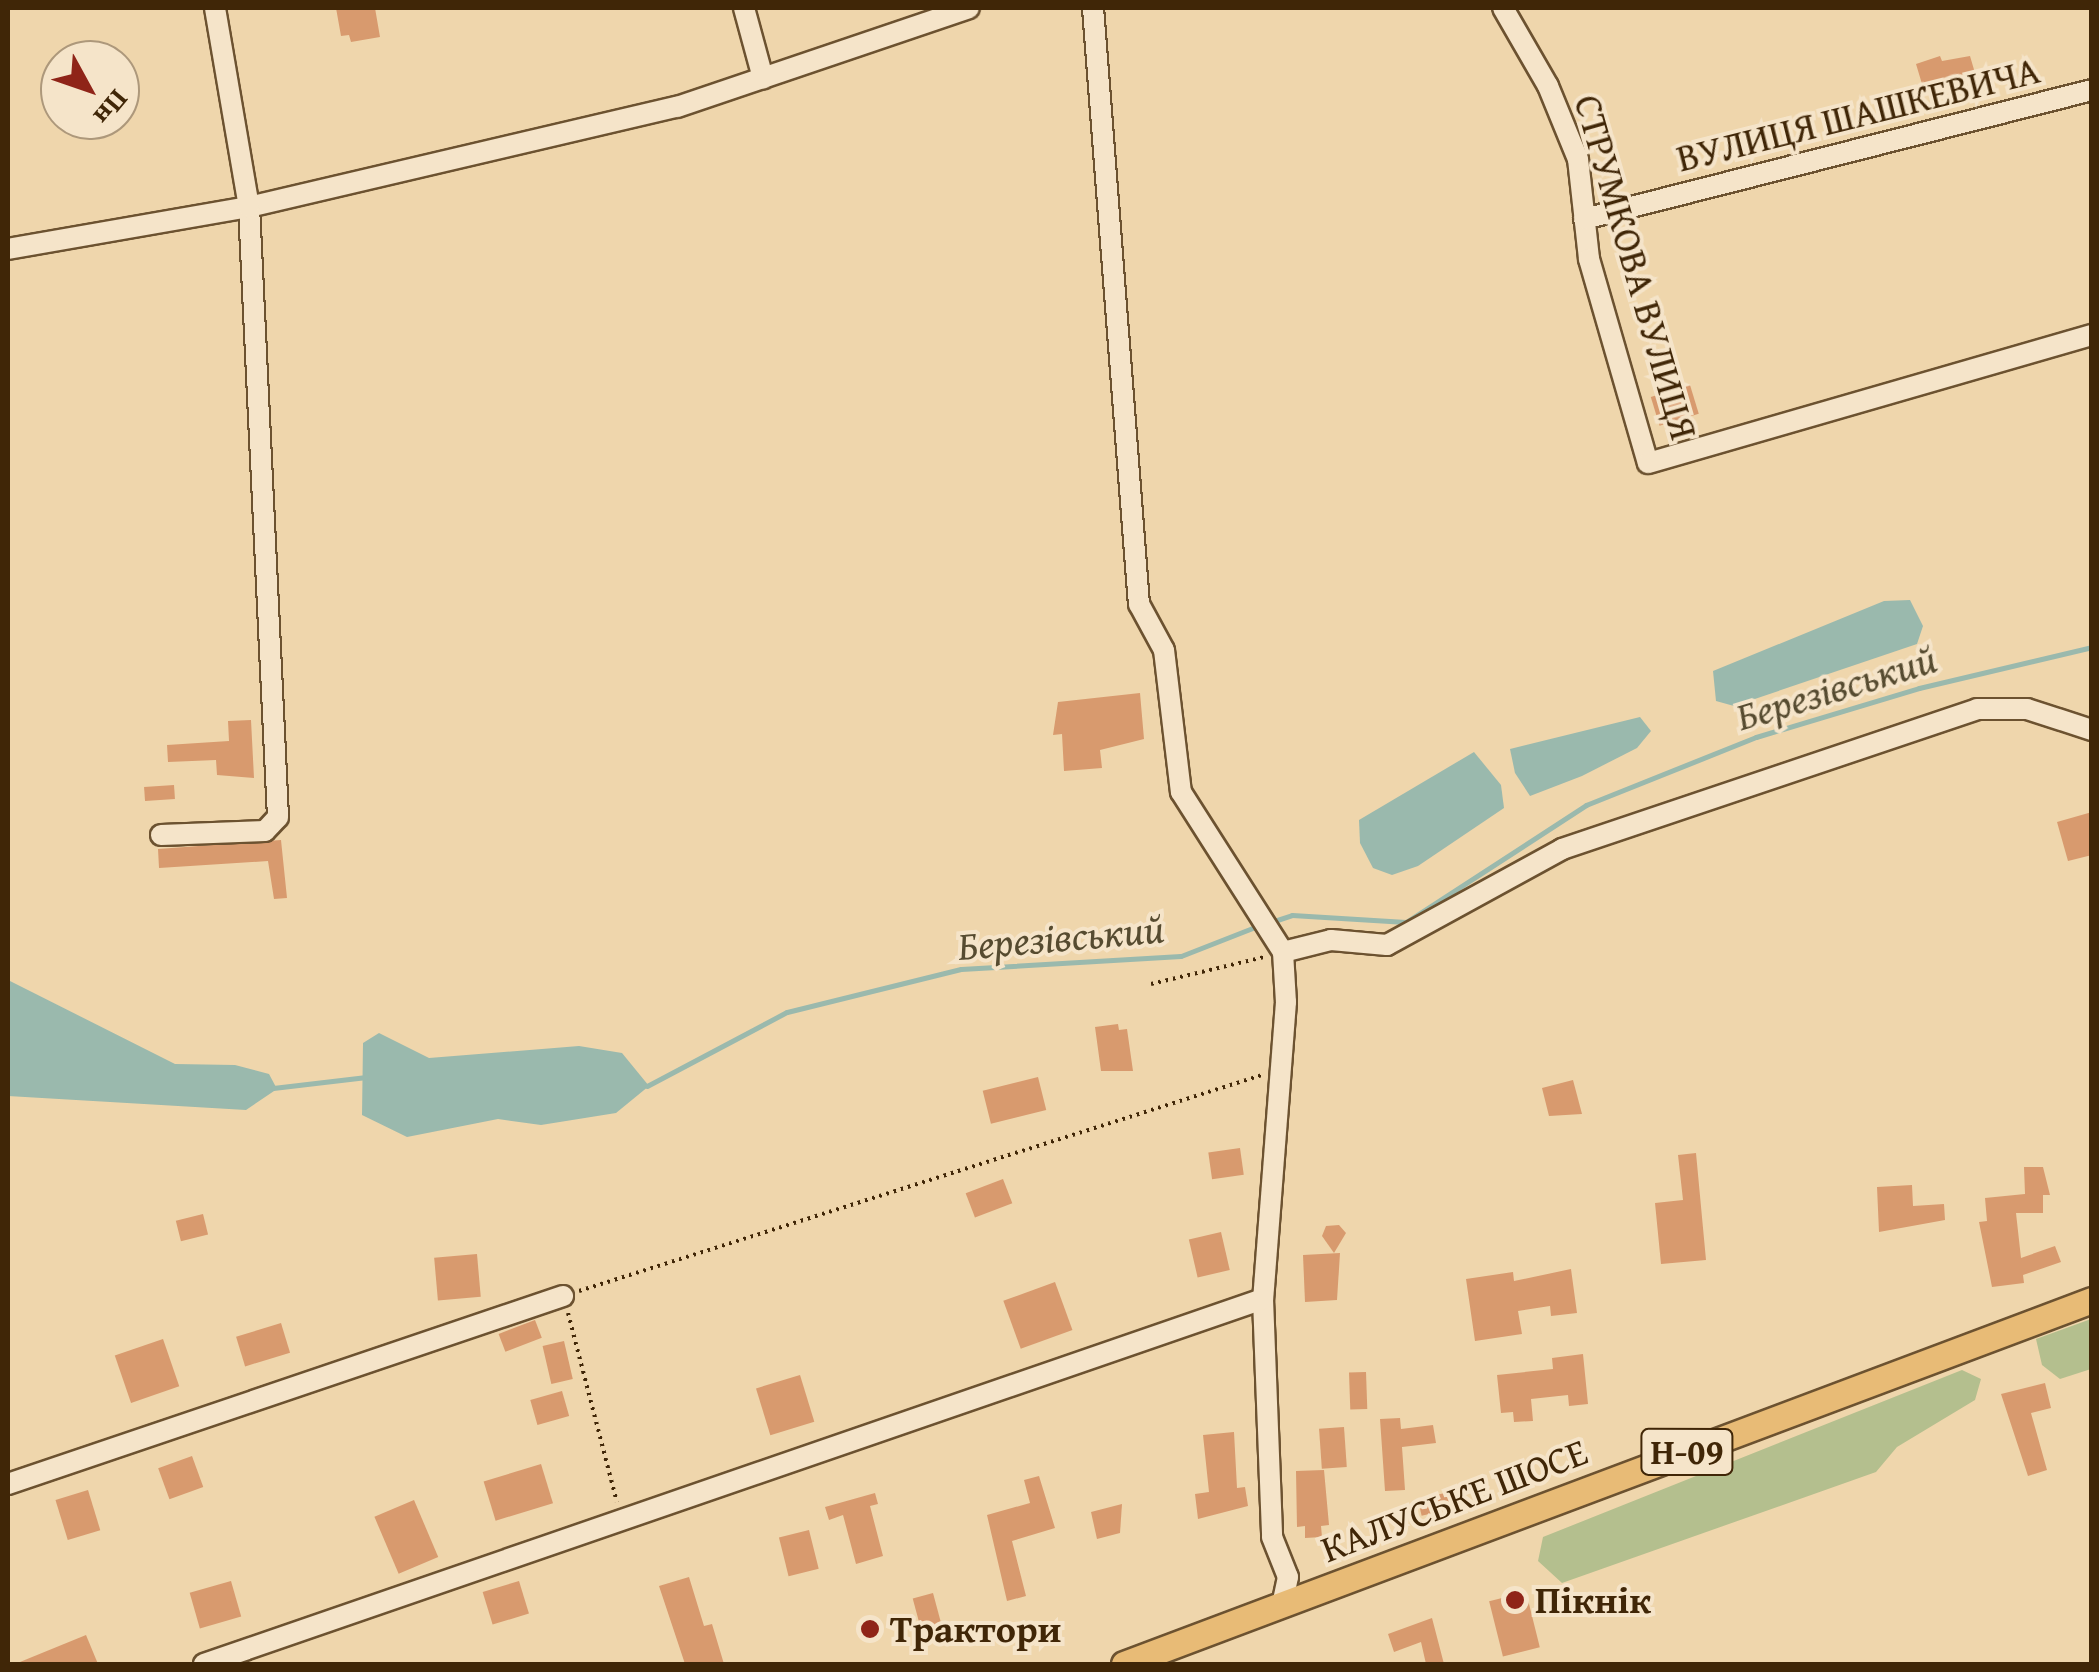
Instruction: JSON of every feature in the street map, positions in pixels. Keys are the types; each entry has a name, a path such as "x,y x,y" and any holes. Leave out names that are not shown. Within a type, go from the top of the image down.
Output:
{"main road":[{"name":"КАЛУСЬКЕ ШОСЕ","path":"1124,1664 1163,1658 1282,1605 2092,1300"}],"street":[{"path":"162,835 264,831 278,816 249,207 214,8"},
{"path":"744,8 763,78"},
{"path":"8,250 249,207 678,107 969,8"},
{"path":"1092,8 1139,604 1164,650 1181,792 1283,952 1280,1069 1263,1299 1272,1537 1288,1577 1282,1605"},
{"name":"СТРУМКОВА ВУЛИЦЯ","path":"1503,8 1548,86 1578,159 1584,219 1648,462 2092,335"},
{"name":"ВУЛИЦЯ ШАШКЕВИЧА","path":"1584,219 2092,90"},
{"path":"1283,952 1330,940 1387,945 1562,850 1977,709 2027,709 2092,730"},
{"path":"8,1484 564,1296"},
{"path":"204,1664 1263,1299"}],"path":[{"path":"1151,984 1283,952"},
{"path":"622,1520 564,1296 1280,1069"}],"green space":[{"path":"2091,1319 2091,1369 2060,1379 2042,1365 2036,1339"},
{"path":"1962,1370 1981,1379 1975,1400 1897,1447 1876,1472 1562,1583 1538,1561 1543,1537"}],"shaded area":[{"path":"1910,600 1923,626 1917,644 1734,706 1716,701 1713,671 1884,601"},
{"path":"1640,717 1651,731 1637,748 1582,776 1530,796 1515,773 1510,749"},
{"path":"1474,752 1501,785 1504,808 1418,866 1392,875 1373,868 1360,843 1359,820"},
{"path":"8,980 175,1064 235,1065 269,1074 277,1089 246,1110 8,1096"},
{"path":"379,1033 429,1058 579,1046 622,1053 649,1086 616,1113 541,1125 498,1119 407,1137 362,1115 363,1043"}],"building":[{"path":"336,8 375,8 380,37 351,42 349,35 341,36"},
{"path":"1940,56 1942,61 1970,56 1975,73 1925,94 1916,64"},
{"path":"1690,385 1699,414 1660,426 1651,397"},
{"path":"1140,693 1144,739 1100,750 1102,768 1064,771 1062,734 1053,735 1058,702"},
{"path":"251,720 254,778 217,775 216,760 168,762 167,745 229,741 228,721"},
{"path":"174,785 175,799 145,801 144,787"},
{"path":"2092,812 2092,855 2068,861 2057,822"},
{"path":"281,840 287,898 274,899 268,861 159,868 158,849"},
{"path":"1118,1024 1119,1030 1127,1029 1133,1071 1101,1071 1095,1027"},
{"path":"1038,1077 1046,1110 991,1124 983,1091"},
{"path":"1573,1080 1582,1114 1549,1116 1542,1088"},
{"path":"1240,1148 1244,1175 1212,1179 1208,1152"},
{"path":"1696,1153 1706,1260 1661,1264 1655,1203 1683,1200 1678,1155"},
{"path":"2024,1167 2043,1167 2050,1195 2043,1195 2043,1213 2016,1213 2021,1258 2055,1246 2061,1262 2023,1275 2024,1283 1992,1287 1979,1222 1987,1221 1985,1198 2025,1194"},
{"path":"1003,1179 1012,1203 975,1218 966,1193"},
{"path":"1912,1185 1913,1206 1944,1204 1945,1220 1879,1232 1877,1187"},
{"path":"203,1214 208,1234 181,1241 176,1221"},
{"path":"1339,1225 1346,1233 1334,1253 1322,1236 1326,1226"},
{"path":"1221,1232 1230,1270 1198,1277 1189,1239"},
{"path":"1340,1253 1337,1300 1305,1302 1303,1255"},
{"path":"477,1254 481,1297 438,1301 434,1258"},
{"path":"1571,1269 1577,1313 1551,1316 1550,1306 1518,1311 1522,1334 1475,1341 1466,1279 1513,1272 1514,1281"},
{"path":"1055,1282 1072,1330 1021,1349 1003,1301"},
{"path":"535,1320 542,1338 505,1352 499,1334"},
{"path":"281,1323 290,1353 245,1366 236,1337"},
{"path":"163,1339 179,1386 131,1403 115,1356"},
{"path":"564,1341 573,1379 551,1384 543,1346"},
{"path":"1583,1354 1588,1404 1569,1406 1568,1395 1531,1399 1533,1421 1514,1422 1513,1412 1501,1413 1497,1375 1553,1369 1552,1358"},
{"path":"1366,1372 1367,1409 1350,1410 1349,1373"},
{"path":"800,1375 814,1422 770,1435 756,1388"},
{"path":"2045,1383 2051,1408 2031,1413 2047,1470 2028,1476 2001,1394"},
{"path":"562,1391 569,1416 537,1425 530,1400"},
{"path":"1400,1418 1401,1429 1433,1425 1436,1443 1402,1447 1405,1490 1385,1491 1380,1419"},
{"path":"1344,1427 1347,1467 1322,1469 1319,1429"},
{"path":"1234,1432 1237,1488 1245,1487 1248,1506 1198,1519 1195,1494 1209,1492 1203,1435"},
{"path":"192,1456 203,1487 169,1499 158,1468"},
{"path":"541,1464 553,1503 496,1521 484,1482"},
{"path":"1324,1470 1329,1525 1321,1526 1322,1537 1305,1538 1305,1526 1297,1527 1296,1471"},
{"path":"1039,1476 1055,1528 1012,1541 1026,1596 1007,1601 987,1515 1030,1503 1024,1480"},
{"path":"88,1490 100,1530 68,1540 55,1500"},
{"path":"1449,1492 1453,1509 1422,1516 1418,1499"},
{"path":"875,1493 878,1504 870,1506 883,1556 856,1564 843,1515 829,1520 825,1507"},
{"path":"414,1500 438,1557 399,1574 374,1517"},
{"path":"1122,1504 1120,1533 1097,1539 1091,1512"},
{"path":"809,1530 819,1569 789,1576 779,1537"},
{"path":"689,1577 704,1626 712,1624 724,1664 685,1664 659,1586"},
{"path":"231,1581 241,1617 200,1628 190,1593"},
{"path":"519,1581 529,1614 493,1625 483,1592"},
{"path":"1526,1592 1540,1647 1503,1656 1489,1601"},
{"path":"933,1593 944,1634 924,1639 913,1598"},
{"path":"1432,1618 1444,1664 1426,1664 1421,1642 1394,1652 1388,1634"},
{"path":"86,1635 98,1664 15,1664"}],"waterway":[{"name":"Березівський","path":"1271,922 1292,915 1406,922 1586,805 1756,737 1919,688 2092,647"},
{"name":"Березівський","path":"647,1086 787,1012 961,969 1181,956 1260,925"},
{"name":"Березівський","path":"273,1088 366,1077"}],"place":[{"name":"Пікнік","path":"1515,1600"},
{"name":"Трактори","path":"870,1629"}]}
